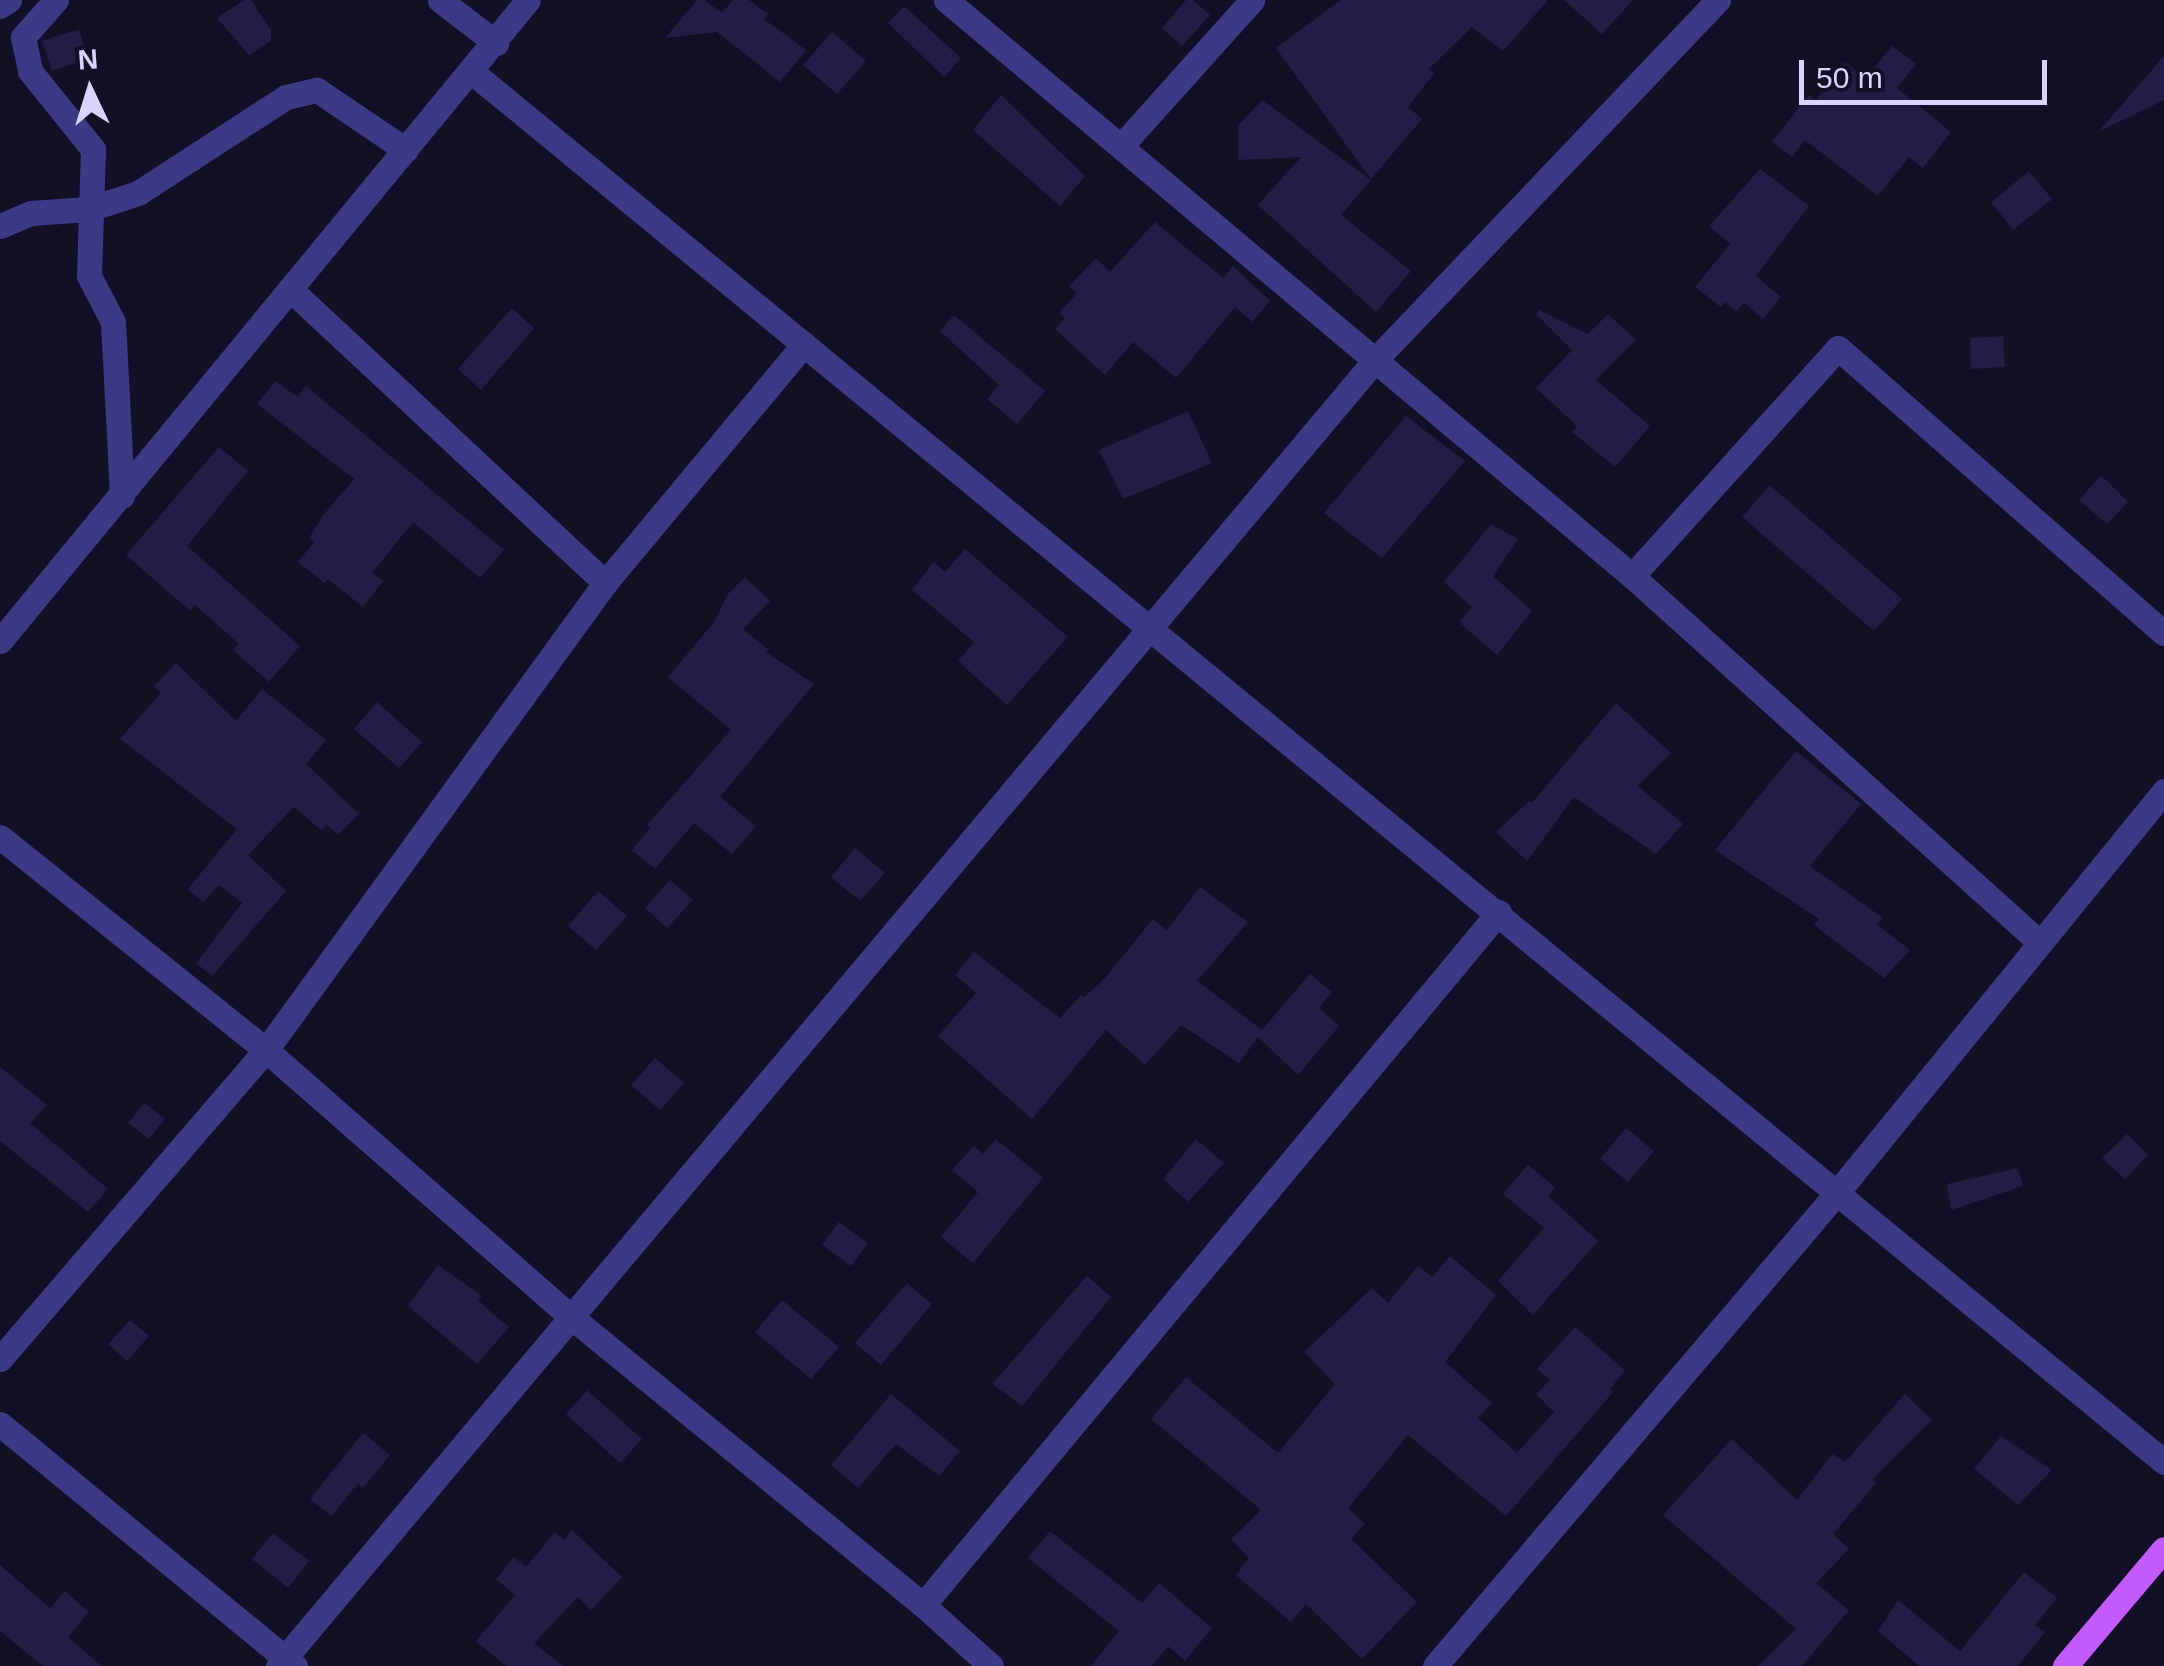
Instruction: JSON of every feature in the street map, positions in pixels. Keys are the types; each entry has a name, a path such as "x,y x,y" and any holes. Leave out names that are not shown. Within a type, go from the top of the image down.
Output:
{"main road":[{"path":"2064,1666 2164,1549"}],"street":[{"path":"0,6 10,0"},
{"path":"56,0 24,37 30,70 93,149 88,208 89,276 113,322 122,496"},
{"path":"440,0 496,43"},
{"path":"0,640 528,0"},
{"path":"946,0 1632,576 2038,942"},
{"path":"1122,145 1252,0"},
{"path":"0,1424 286,1663 570,1316 1376,360 1718,0"},
{"path":"472,72 2164,1462"},
{"path":"0,226 31,213 88,208 138,193 286,97 317,90 406,150"},
{"path":"290,290 605,583"},
{"path":"0,1358 266,1050 605,583 804,344"},
{"path":"1632,576 1838,348 2164,633"},
{"path":"1435,1666 1835,1195 2164,791"},
{"path":"0,837 266,1050 570,1316 924,1604 991,1666"},
{"path":"924,1604 1499,912"}],"building":[{"path":"244,0 251,0 271,30 271,41 249,55 217,18"},
{"path":"697,0 704,0 722,13 733,0 749,0 768,14 764,19 806,50 780,82 717,32 665,38"},
{"path":"1186,0 1193,0 1210,15 1182,46 1162,28"},
{"path":"1341,0 1548,0 1503,51 1472,27 1429,69 1434,73 1408,107 1422,119 1371,179 1276,48"},
{"path":"1564,0 1633,0 1602,34"},
{"path":"904,6 961,58 944,77 888,23"},
{"path":"79,29 88,59 52,71 42,41"},
{"path":"832,32 866,61 837,94 803,65"},
{"path":"1892,46 1916,64 1897,88 1951,132 1923,168 1909,157 1878,196 1805,140 1792,157 1772,142 1809,95 1816,100 1845,62 1866,78"},
{"path":"2164,56 2164,100 2098,132"},
{"path":"1001,95 1085,176 1060,206 973,130"},
{"path":"1262,100 1371,180 1341,215 1411,271 1376,312 1258,205 1301,157 1238,160 1238,126"},
{"path":"1760,169 1809,206 1756,276 1781,297 1763,319 1744,303 1736,311 1725,302 1721,307 1695,287 1730,244 1709,226"},
{"path":"2029,171 2052,199 2013,230 1991,202"},
{"path":"1155,222 1223,278 1233,266 1270,301 1252,322 1235,307 1176,378 1133,342 1105,375 1055,329 1065,318 1059,313 1077,293 1069,286 1096,258 1110,272"},
{"path":"512,308 534,328 481,390 458,369"},
{"path":"1539,310 1588,334 1608,314 1636,340 1596,380 1650,426 1615,467 1572,432 1577,426 1536,388 1572,350 1536,314"},
{"path":"954,315 1045,391 1017,424 987,399 999,385 940,331"},
{"path":"2003,336 2005,367 1971,369 1970,338"},
{"path":"275,381 298,397 306,386 504,550 480,578 413,522 372,573 383,581 363,607 328,579 324,583 298,562 314,542 309,538 324,514 354,479 257,404"},
{"path":"1188,411 1212,463 1123,499 1099,450"},
{"path":"1406,416 1465,461 1382,558 1324,513"},
{"path":"219,447 248,471 187,546 300,646 269,682 233,650 239,644 195,605 190,611 126,555"},
{"path":"2101,475 2128,502 2107,524 2079,500"},
{"path":"1770,485 1902,599 1874,631 1742,517"},
{"path":"1491,524 1518,539 1493,576 1532,611 1497,655 1459,622 1472,607 1444,582"},
{"path":"965,549 1068,637 1007,705 958,661 974,642 912,590 934,562 945,572"},
{"path":"745,577 770,601 743,629 768,649 766,652 814,684 720,797 756,826 732,854 694,823 655,869 632,850 650,828 647,825 731,730 668,677 715,621 727,595"},
{"path":"176,663 236,721 262,689 326,740 306,764 359,814 338,835 327,825 321,830 294,807 248,855 286,891 212,976 196,963 242,903 219,885 203,902 188,889 237,829 120,739 161,693 154,686"},
{"path":"377,702 422,742 399,768 354,729"},
{"path":"1616,703 1671,753 1638,786 1683,824 1656,854 1574,797 1527,861 1496,832 1529,801 1532,803"},
{"path":"1796,751 1861,804 1810,866 1883,918 1877,925 1910,950 1884,978 1814,925 1819,919 1715,850"},
{"path":"855,848 885,873 860,901 831,877"},
{"path":"670,880 693,900 667,928 645,908"},
{"path":"1200,887 1248,922 1197,981 1262,1030 1310,974 1332,992 1319,1008 1339,1026 1298,1075 1258,1037 1239,1063 1181,1025 1145,1065 1106,1030 1032,1119 938,1036 976,993 955,975 974,952 1060,1018 1081,995 1084,997 1105,978 1153,919 1167,930"},
{"path":"598,891 627,916 596,950 568,926"},
{"path":"655,1058 684,1083 660,1110 631,1085"},
{"path":"0,1067 47,1105 30,1123 108,1189 88,1212 0,1141"},
{"path":"144,1103 165,1119 149,1139 128,1123"},
{"path":"1626,1128 1654,1151 1628,1182 1600,1159"},
{"path":"2127,1134 2148,1155 2125,1179 2102,1158"},
{"path":"996,1139 1043,1178 973,1263 941,1237 978,1192 952,1170 974,1146 983,1154"},
{"path":"1196,1139 1224,1163 1188,1202 1163,1179"},
{"path":"1528,1165 1555,1187 1548,1196 1598,1241 1533,1315 1498,1281 1544,1228 1503,1194"},
{"path":"2018,1168 2023,1186 1951,1210 1947,1184"},
{"path":"839,1222 868,1243 851,1266 822,1245"},
{"path":"1450,1256 1496,1295 1445,1362 1492,1403 1478,1418 1517,1453 1554,1412 1536,1394 1550,1380 1537,1369 1575,1327 1625,1370 1610,1389 1613,1392 1506,1516 1408,1435 1348,1508 1365,1524 1351,1539 1417,1602 1362,1659 1306,1604 1291,1622 1236,1575 1249,1558 1231,1539 1261,1510 1151,1419 1186,1377 1278,1453 1335,1384 1304,1352 1372,1288 1388,1303 1418,1266 1432,1277"},
{"path":"438,1265 482,1296 478,1301 509,1327 477,1364 408,1306"},
{"path":"1087,1276 1111,1297 1022,1406 992,1384"},
{"path":"907,1283 932,1304 881,1365 855,1343"},
{"path":"782,1300 839,1347 811,1379 755,1332"},
{"path":"130,1320 149,1336 127,1361 108,1344"},
{"path":"587,1390 642,1439 620,1463 566,1414"},
{"path":"891,1394 960,1451 939,1476 896,1444 858,1488 831,1465"},
{"path":"1905,1394 1932,1420 1873,1479 1877,1482 1833,1534 1849,1549 1816,1583 1849,1610 1802,1666 1758,1666 1796,1629 1663,1515 1732,1439 1797,1500 1832,1454 1845,1462"},
{"path":"363,1433 390,1455 363,1488 358,1483 332,1516 310,1499"},
{"path":"2001,1436 2052,1470 2018,1505 1974,1469"},
{"path":"572,1530 622,1577 591,1610 578,1597 534,1643 563,1666 506,1666 476,1641 515,1595 496,1579 514,1557 526,1567 555,1532 564,1540"},
{"path":"1050,1531 1142,1603 1159,1583 1212,1628 1185,1661 1168,1646 1152,1666 1091,1666 1119,1631 1028,1558"},
{"path":"273,1533 309,1561 288,1588 252,1559"},
{"path":"0,1565 50,1608 65,1591 89,1612 68,1637 101,1666 43,1666 0,1631"},
{"path":"2024,1572 2057,1598 2035,1625 2045,1632 2018,1666 1919,1666 1878,1631 1898,1600 1960,1651"}]}
